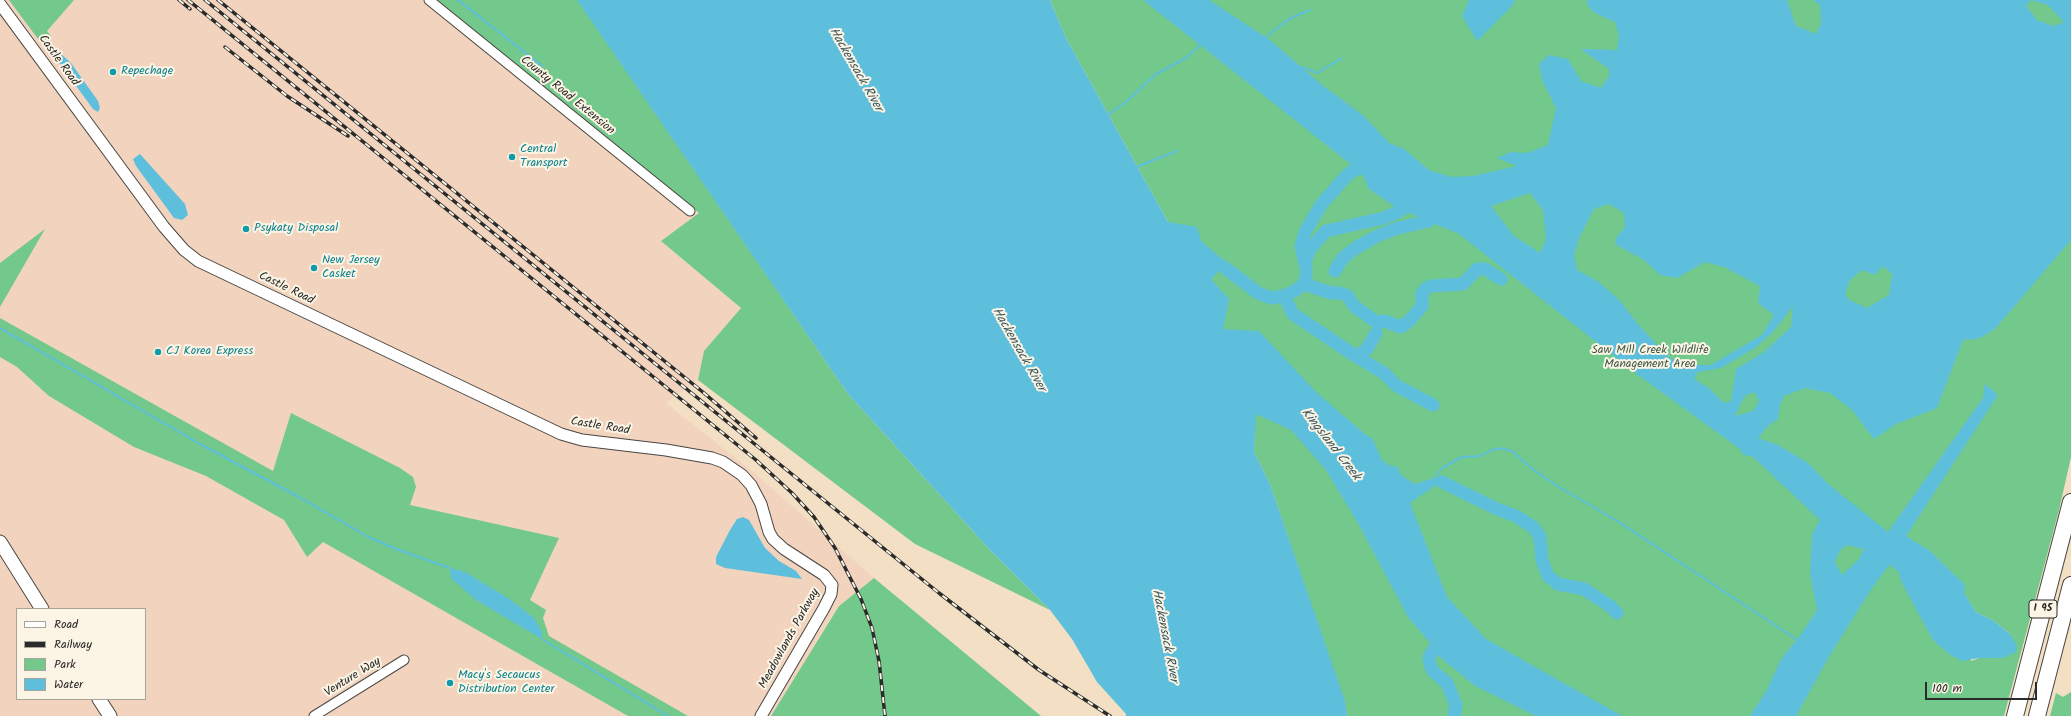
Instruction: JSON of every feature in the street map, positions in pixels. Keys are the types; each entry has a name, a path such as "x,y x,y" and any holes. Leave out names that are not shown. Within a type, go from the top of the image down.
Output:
{"highway":[{"name":"I 95","path":"2015,716 2071,502"},
{"name":"I 95","path":"2037,716 2071,585"}],"main road":[{"path":"0,542 41,608"},
{"path":"100,700 110,716"}],"street":[{"name":"County Road Extension","path":"429,0 690,211"},
{"name":"Castle Road","path":"0,4 164,227 184,250 198,261 561,434 582,440 666,450"},
{"name":"Meadowlands Parkway","path":"666,450 723,462 742,475 751,485 761,504 769,532 773,539 784,549 828,578 832,585 831,594 824,608 761,716"},
{"name":"Venture Way","path":"314,716 404,660"}],"shaded area":[{"path":"0,0 436,0 699,214 661,241 741,308 704,351 698,380 666,403 752,471 874,578 838,606 771,716 0,716"}],"green space":[{"path":"9,0 74,0 47,31 51,36 41,43"},
{"path":"436,0 578,0 848,394 991,551 1050,610 915,544 698,380 704,351 741,308 661,241 699,213"},
{"name":"Saw Mill Creek Wildlife Management Area","path":"1050,0 2071,0 2071,457 2059,510 2004,716 1347,716 1344,701 1270,484 1254,452 1255,420 1223,329 1168,222 1066,38","holes":["1966,597 1976,612 1994,621 2010,634 2003,658 1979,658 1971,661"]},
{"path":"45,229 0,307 0,263"},
{"path":"0,318 273,471 291,413 400,468 413,477 416,487 410,505 559,538 530,600 546,610 543,618 549,636 688,716 628,716 323,542 307,557 284,520 206,476 134,447 49,396 17,367 0,357"},
{"path":"874,578 1041,716 771,716 839,606"},
{"path":"2071,692 2071,716 2050,716 2056,693 2063,697"}],"water":[{"path":"577,0 1050,0 1066,38 1168,222 1197,227 1201,241 1227,263 1211,279 1229,299 1223,329 1259,331 1316,392 1366,435 1372,438 1382,460 1390,466 1398,467 1400,474 1405,478 1415,484 1434,478 1445,479 1410,503 1447,597 1486,639 1622,716 1536,716 1475,686 1436,654 1430,643 1408,617 1359,525 1326,470 1291,430 1256,414 1254,452 1270,484 1345,701 1347,716 1126,716 1126,714 1097,682 1072,639 1050,610 991,551 848,394"},
{"path":"1143,0 1209,0 1270,40 1322,85 1364,116 1389,143 1404,149 1429,170 1451,177 1473,176 1517,166 1497,158 1511,152 1527,153 1548,145 1556,108 1542,80 1539,64 1549,55 1568,59 1581,81 1601,88 1609,76 1609,69 1581,49 1617,50 1619,35 1615,22 1593,12 1587,4 1587,0 1787,0 1796,26 1816,34 1821,23 1820,5 1813,0 2031,0 2071,0 2071,240 1995,329 1978,339 1963,340 1937,408 1896,424 1874,439 1852,410 1830,393 1805,388 1784,396 1780,405 1778,419 1768,426 1758,438 1778,445 1808,463 1827,483 1888,532 1983,398 1985,384 1998,395 1906,536 1930,551 1965,585 1964,593 1976,612 1994,621 2010,634 2017,646 2016,652 2003,658 1979,658 1962,661 1949,654 1933,640 1902,583 1898,571 1889,565 1870,591 1830,655 1796,716 1750,716 1767,690 1781,659 1799,637 1817,610 1810,574 1812,534 1820,520 1753,457 1742,454 1740,449 1638,375 1459,234 1395,207 1368,188 1364,177 1353,166","holes":["2031,0 2048,5 2064,22 2053,26 2037,20 2026,6","1530,193 1543,210 1546,239 1540,253 1514,236 1491,206","1609,204 1624,213 1625,227 1617,237 1615,244 1644,260 1660,275 1677,278 1705,262 1724,267 1760,286 1758,303 1774,315 1762,335 1711,365 1691,365 1669,358 1637,323 1621,302 1599,282 1577,270 1574,254 1580,236 1594,209","1883,266 1892,274 1889,295 1867,308 1849,300 1845,294 1850,280 1862,270 1875,275","1793,306 1791,327 1764,352 1736,369 1731,401 1724,403 1709,388 1694,379 1698,372 1721,368 1756,347 1773,332","1750,393 1755,393 1759,401 1753,411 1735,416 1744,397","1847,545 1864,549 1859,559 1842,575 1835,562 1840,550"]},
{"path":"1469,0 1515,0 1512,6 1477,41 1462,16"},
{"path":"60,53 71,63 98,101 100,108 98,112 93,109 58,61 56,54"},
{"path":"140,154 185,204 188,215 182,220 174,218 136,166 133,159"},
{"path":"743,517 749,520 765,548 779,561 796,571 802,579 725,568 716,564 716,557 730,530 737,519"},
{"path":"450,568 465,572 508,598 534,618 542,632 542,639 476,600 451,578"}],"waterway":[{"path":"458,0 542,66"},
{"path":"1266,37 1289,19 1310,10"},
{"path":"1108,115 1128,100 1156,74 1186,58 1200,45"},
{"path":"1302,67 1317,73 1342,58"},
{"path":"1136,167 1177,151"},
{"path":"1224,267 1258,293 1271,298 1284,296 1296,290 1304,284 1306,277 1306,268 1301,246 1305,232 1321,205 1347,175 1356,169"},
{"path":"1305,262 1310,249 1326,231 1384,218 1402,210"},
{"path":"1335,271 1342,259 1354,249 1377,236 1398,228 1429,221"},
{"path":"1304,284 1331,293 1340,293 1348,296 1354,306 1376,322 1384,321 1401,327 1409,321 1422,306 1422,294 1425,289 1431,286 1463,284 1477,269 1485,269 1501,279"},
{"path":"1284,296 1293,314 1354,355 1384,373 1397,386 1433,405"},
{"path":"0,328 200,444 299,497 368,537 396,549 450,568"},
{"path":"1357,356 1367,349 1376,333"},
{"path":"1434,478 1442,468 1462,457 1481,456 1489,451 1500,448 1512,451 1532,469 1559,487 1619,522 1796,639"},
{"path":"1442,482 1497,509 1516,516 1533,527 1540,537 1542,560 1548,576 1558,584 1584,589 1610,606 1617,613"},
{"path":"542,639 668,716"},
{"path":"1434,649 1429,657 1430,665 1433,671 1447,683 1456,705 1454,716"}],"railway":[{"path":"179,0 190,9"},
{"path":"188,0 756,460 792,493 814,517 835,548 861,599 872,628 879,661 885,716"},
{"path":"205,0 939,593 1039,670 1110,716"},
{"path":"218,0 704,393 756,438"},
{"path":"225,47 287,96 348,136"}],"place":[{"name":"Repechage","path":"113,72"},
{"name":"Central Transport","path":"512,157"},
{"name":"Psykaty Disposal","path":"246,229"},
{"name":"New Jersey Casket","path":"314,268"},
{"name":"CJ Korea Express","path":"158,352"},
{"name":"Macy's Secaucus Distribution Center","path":"450,683"}],"water label":[{"name":"Hackensack River","path":"855,70"},
{"name":"Hackensack River","path":"1018,350"},
{"name":"Kingsland Creek","path":"1330,445"},
{"name":"Hackensack River","path":"1164,636"}]}
